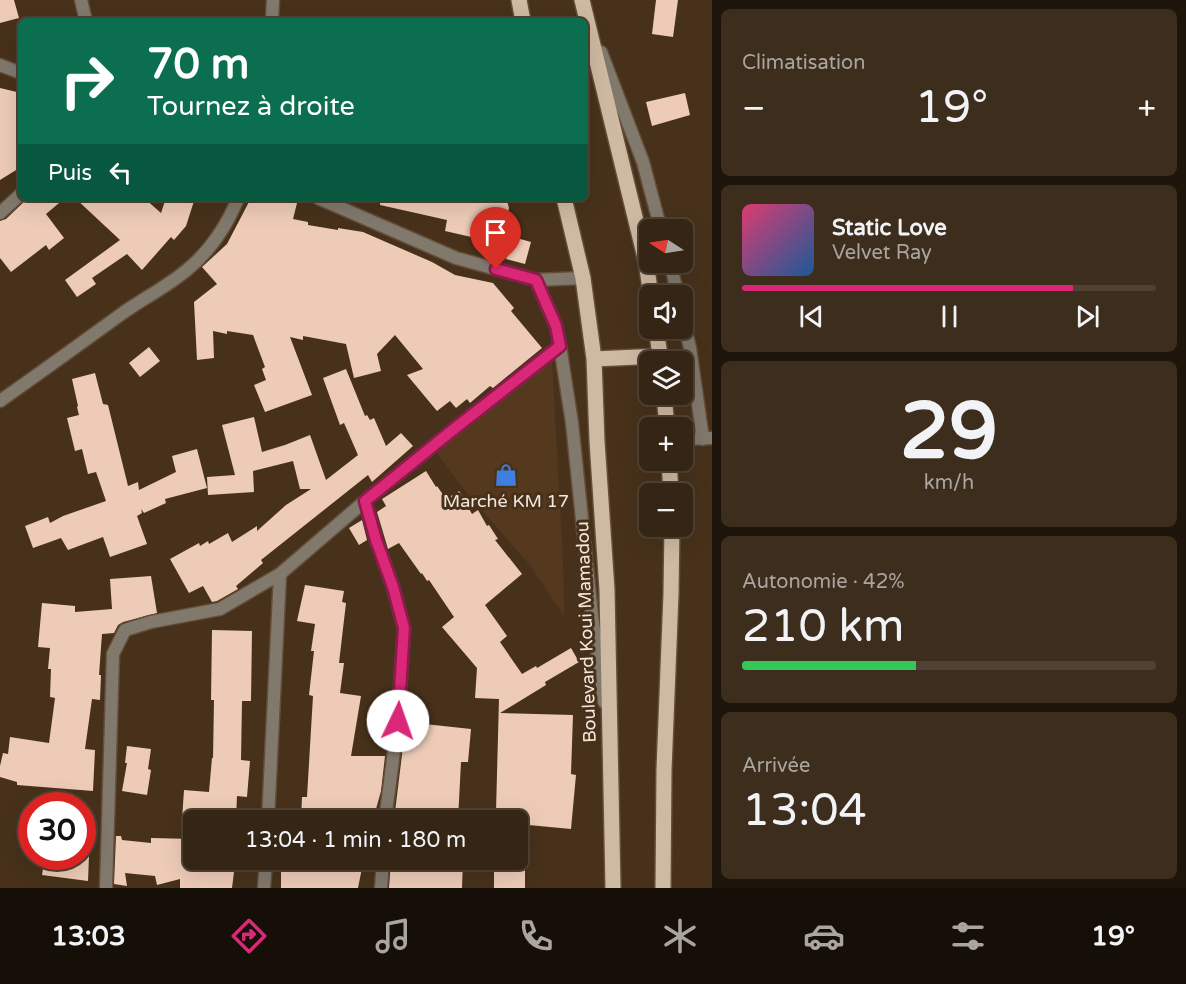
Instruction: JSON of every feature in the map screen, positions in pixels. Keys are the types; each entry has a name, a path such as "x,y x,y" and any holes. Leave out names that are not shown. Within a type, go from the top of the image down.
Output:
{"main road":[{"path":"519,0 522,18"},
{"path":"588,23 646,262 649,285"},
{"name":"Boulevard Koui Mamadou","path":"565,201 583,278 594,359 607,590 614,888"},
{"path":"594,359 639,359"},
{"path":"663,888 664,770 672,537"}],"street":[{"path":"81,0 85,18"},
{"path":"272,18 273,0"},
{"path":"584,7 643,162 658,219"},
{"path":"0,64 18,72"},
{"path":"0,213 18,197"},
{"path":"0,401 125,311 188,269 200,258 224,226 237,201"},
{"path":"325,201 456,258 536,280 583,278"},
{"path":"536,280 556,326 560,346 572,423 592,615 611,751"},
{"path":"688,339 708,438 693,439"},
{"path":"106,888 113,654 125,630 151,622 220,609 280,574 365,501 560,346"},
{"path":"365,501 404,628 398,721 386,810"},
{"path":"268,810 280,574"},
{"path":"264,888 265,870"},
{"path":"381,888 382,870"}],"shaded area":[{"name":"Marché KM 17","path":"552,362 564,616 530,565 466,492 433,448 476,414"}],"building":[{"path":"0,0 14,0 19,18 0,23"},
{"path":"656,0 678,0 673,37 652,34"},
{"path":"0,88 18,92 18,169 0,180"},
{"path":"685,93 690,115 652,126 646,102"},
{"path":"25,201 61,201 46,214 64,238 49,250 46,245 11,272 0,258 0,221 6,219"},
{"path":"78,201 147,201 161,213 165,201 194,201 186,226 174,240 171,237 142,270 127,254 92,278 96,284 77,297 65,280 120,240"},
{"path":"249,201 293,201 297,203 293,219 308,222 308,225 363,232 432,262 455,275 493,283 514,308 511,311 542,348 493,388 490,386 470,403 467,399 456,408 450,401 437,411 407,375 423,369 395,335 377,354 381,371 354,378 346,344 303,336 303,340 290,337 312,395 265,412 254,385 266,380 262,369 265,367 253,335 213,331 214,358 197,360 194,302 217,284 202,267 227,244"},
{"path":"380,201 507,201 509,208 502,244 445,231 447,220 380,205"},
{"path":"513,237 531,242 525,264 506,259"},
{"path":"149,347 160,361 140,377 129,363"},
{"path":"346,369 365,416 367,415 370,420 374,418 386,446 401,433 413,446 372,482 368,475 261,560 263,563 236,586 238,589 212,602 203,586 189,593 170,559 199,543 200,546 208,541 209,544 228,533 232,542 257,526 257,531 286,505 311,489 300,489 293,461 253,471 254,492 208,495 207,477 235,475 222,425 254,417 262,452 310,435 326,480 358,455 344,423 340,425 323,378"},
{"path":"95,373 103,404 108,405 128,486 138,482 139,490 176,472 172,456 197,449 207,488 165,499 166,503 144,513 141,509 142,513 137,516 147,544 110,557 103,537 68,550 61,538 33,548 25,526 48,517 50,523 106,501 96,472 88,474 82,449 75,451 67,418 79,415 72,379"},
{"path":"426,471 446,499 459,491 472,514 478,510 498,539 495,540 522,574 485,605 507,636 500,642 522,674 571,648 579,662 500,713 573,715 571,774 576,775 571,829 528,825 528,810 496,810 499,699 475,698 477,668 442,627 454,617 429,580 427,581 421,574 399,543 388,549 377,512 386,506 382,499"},
{"path":"362,520 367,540 359,545 349,528"},
{"path":"151,576 157,613 123,622 118,625 114,633 102,634 100,700 92,699 85,749 95,750 93,791 17,785 17,782 0,777 3,753 8,754 10,737 49,743 55,698 50,697 51,669 48,669 50,648 38,647 42,603 75,606 75,612 112,609 110,579"},
{"path":"305,585 344,591 342,602 346,603 339,663 344,663 340,693 361,696 351,756 385,756 381,791 376,810 301,810 302,797 307,797 313,696 309,695 314,651 311,651 315,624 297,621"},
{"path":"212,630 252,631 251,701 242,701 241,760 250,761 247,797 237,796 236,810 183,810 182,820 184,790 209,792 213,758 214,700 211,700"},
{"path":"406,722 471,729 468,762 461,762 459,810 395,810"},
{"path":"127,746 151,749 148,769 151,770 147,795 122,791 127,763 125,763"},
{"path":"116,836 121,836 122,840 151,843 151,838 183,839 183,870 234,872 232,888 180,888 180,879 157,885 155,876 125,873 127,886 114,884"},
{"path":"43,870 88,870 88,881 42,875"},
{"path":"281,870 362,870 358,888 281,888"},
{"path":"390,870 463,870 462,888 389,888"},
{"path":"494,870 525,870 525,888 494,888"}],"place":[{"name":"Marché KM 17","path":"506,475"}],"route":[{"path":"398,721 404,628 365,501 560,346 556,326 536,280 496,269"}]}
